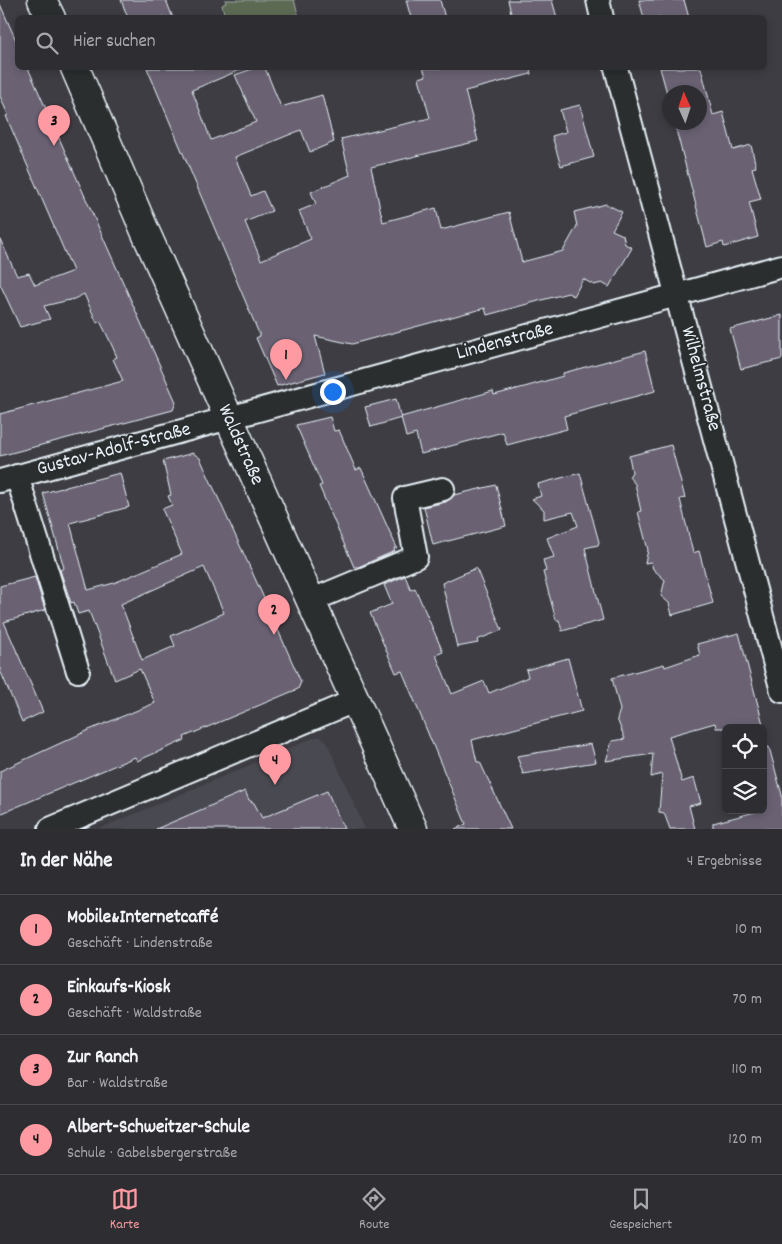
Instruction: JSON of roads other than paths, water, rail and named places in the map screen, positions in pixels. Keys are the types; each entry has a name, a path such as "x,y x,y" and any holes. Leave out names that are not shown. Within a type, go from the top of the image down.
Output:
{"main road":[{"path":"42,0 50,15"},
{"name":"Waldstraße","path":"76,70 411,826"}],"street":[{"path":"598,0 601,15"},
{"name":"Wilhelmstraße","path":"617,70 678,294 782,691"},
{"name":"Lindenstraße","path":"229,418 782,266"},
{"name":"Gustav-Adolf-Straße","path":"8,479 229,418"},
{"path":"8,479 78,670"},
{"path":"310,601 416,557 405,498 443,489"},
{"path":"50,829 354,701"}],"place":[{"name":"Zur Ranch","path":"54,146"},
{"name":"Mobile&Internetcaffé","path":"286,380"},
{"name":"Einkaufs-Kiosk","path":"274,635"},
{"name":"Albert-Schweitzer-Schule","path":"275,785"}]}
